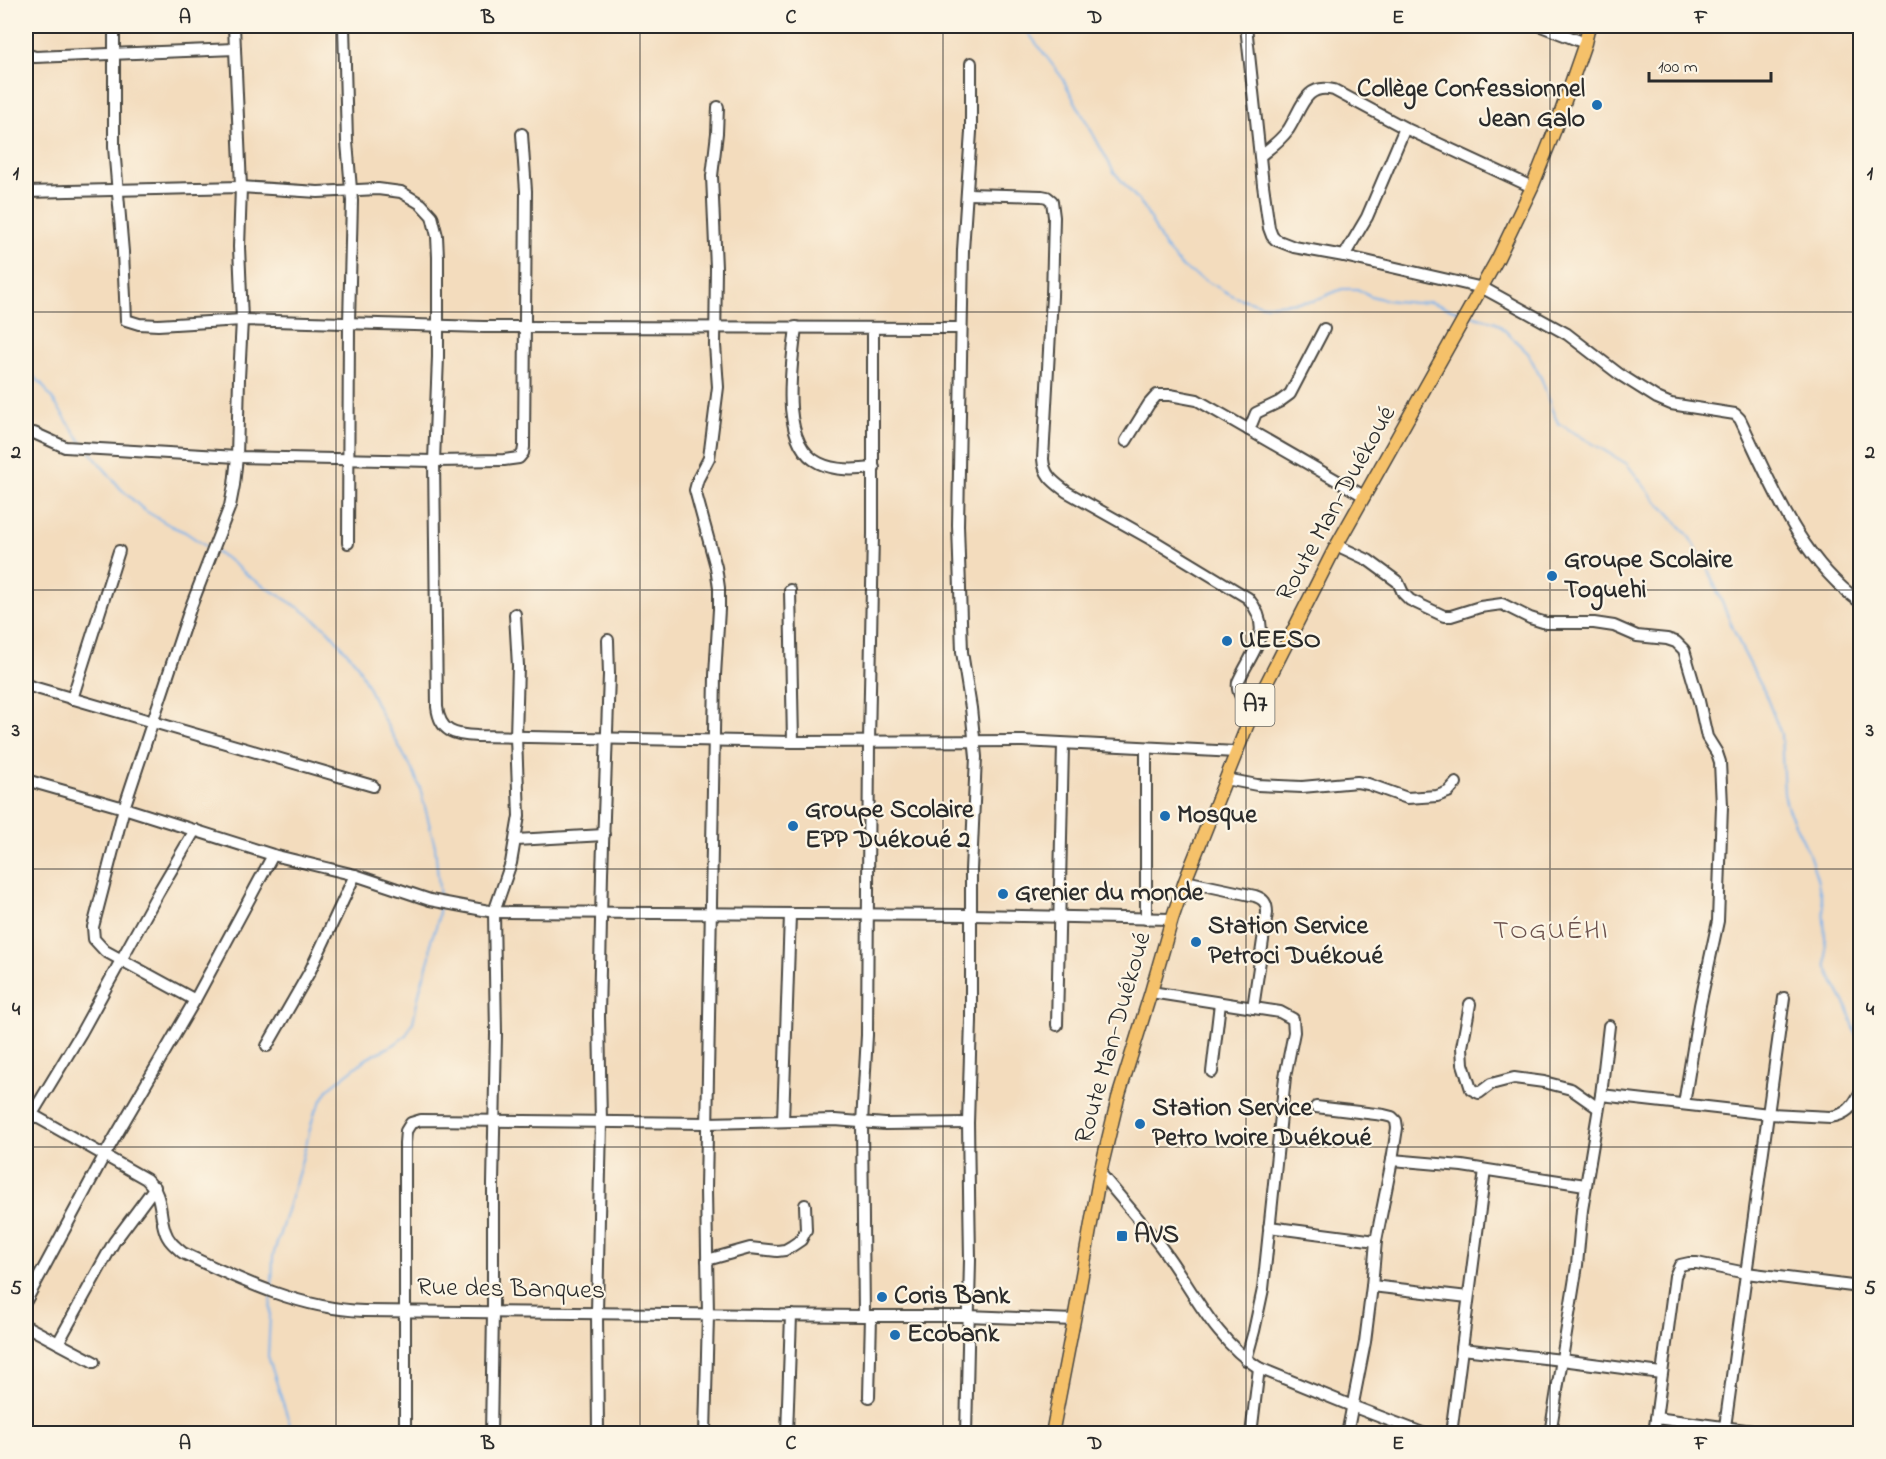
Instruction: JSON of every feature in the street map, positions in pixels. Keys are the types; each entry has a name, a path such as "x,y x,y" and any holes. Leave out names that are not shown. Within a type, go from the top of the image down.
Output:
{"main road":[{"name":"Route Man-Duékoué","path":"1052,1434 1100,1173 1118,1098 1185,881 1254,706 1336,545 1483,288 1532,187 1554,132 1589,26"}],"street":[{"path":"114,26 114,147 126,320 139,324 158,325 242,320 484,327 961,328"},
{"path":"195,1000 100,948 94,939 93,927 124,808 190,609 230,506 237,457 242,320 239,247 241,187 234,26"},
{"path":"344,26 347,142 352,201 348,543"},
{"path":"1246,26 1266,207 1272,236 1294,247 1344,256 1483,288 1567,334 1619,374 1657,398 1671,404 1730,412 1737,415 1788,518 1815,559 1840,587 1860,602"},
{"path":"1541,26 1585,43"},
{"path":"26,54 35,57 235,49"},
{"path":"966,1434 970,1224 968,1123 971,870 975,741 962,652 958,525 961,328 971,132 971,63"},
{"path":"1260,156 1282,138 1311,93 1322,89 1334,90 1405,128 1532,187"},
{"path":"705,1434 708,1315 707,1124 715,648 719,609 712,550 695,490 709,458 718,387 714,327 716,268 712,176 718,108"},
{"path":"1344,256 1367,217 1405,128"},
{"path":"34,433 65,447 237,457 434,461 504,460 521,456 524,447 526,191 522,134"},
{"path":"26,192 241,187 299,192 378,189 402,192 421,204 432,216 437,236 438,257 434,461 438,717 446,729 461,735 516,737 794,742 975,741 1236,752"},
{"path":"967,194 1042,196 1052,201 1054,217 1052,296 1044,468 1054,483 1067,492 1145,535 1248,598 1257,609 1262,627 1237,688 1243,701 1254,706"},
{"path":"796,327 792,366 792,410 793,427 802,447 810,457 829,466 853,470 874,468"},
{"path":"869,1397 862,1123 867,1035 874,468 873,329"},
{"path":"1249,430 1256,413 1290,394 1324,329"},
{"path":"1126,441 1157,395 1197,400 1364,496"},
{"path":"1336,545 1368,560 1398,582 1403,593 1410,600 1444,616 1502,604 1546,623 1594,623 1614,626 1637,636 1676,642 1684,650 1707,737 1717,753 1722,806 1717,931 1700,1005 1684,1104"},
{"path":"72,699 119,551"},
{"path":"790,590 794,742"},
{"path":"491,1434 496,1034 494,912 511,863 519,816 516,737 518,666 515,614"},
{"path":"598,1434 597,1312 601,1122 599,1006 609,675 608,640"},
{"path":"26,685 373,786"},
{"path":"1057,1025 1063,744"},
{"path":"1146,748 1146,920"},
{"path":"1226,779 1257,785 1302,787 1357,782 1407,798 1437,796 1448,792 1456,783"},
{"path":"26,780 273,855 355,875 430,900 494,912 971,915 1172,919"},
{"path":"58,1343 114,1242 155,1187 146,1179 27,1116 81,1033 195,830"},
{"path":"516,840 604,835"},
{"path":"26,1301 104,1156 195,1000 273,855"},
{"path":"267,1046 310,971 355,875"},
{"path":"1185,881 1256,896 1266,904 1253,1008"},
{"path":"783,1121 790,915"},
{"path":"1151,992 1287,1014 1294,1021 1285,1077 1260,1305 1246,1360"},
{"path":"1725,1427 1784,998"},
{"path":"1212,1072 1220,1003"},
{"path":"1470,1004 1462,1047 1463,1064 1471,1089 1479,1093 1491,1084 1514,1078 1544,1082 1571,1089 1598,1108"},
{"path":"1550,1434 1577,1265 1585,1185 1601,1095 1608,1026"},
{"path":"1601,1095 1769,1114 1837,1116 1848,1112 1860,1093"},
{"path":"1316,1107 1384,1115 1396,1121 1392,1160 1376,1241 1365,1342 1347,1434"},
{"path":"405,1434 405,1143 407,1126 411,1123 421,1120 494,1120 707,1124 835,1120 862,1123 968,1123"},
{"path":"1392,1160 1462,1166 1585,1185"},
{"path":"1451,1434 1485,1170"},
{"path":"1100,1173 1162,1248 1211,1322 1246,1360 1259,1368 1425,1434"},
{"name":"Rue des Banques","path":"155,1187 165,1233 183,1253 242,1280 301,1302 339,1310 968,1316 1074,1320"},
{"path":"707,1260 750,1248 786,1250 801,1240 806,1230 806,1205"},
{"path":"1269,1227 1376,1241"},
{"path":"1653,1434 1674,1276 1680,1265 1697,1263 1746,1273 1860,1287"},
{"path":"1372,1286 1468,1297"},
{"path":"786,1434 791,1315"},
{"path":"26,1326 94,1362"},
{"path":"1462,1349 1660,1374"},
{"path":"1251,1434 1259,1368"},
{"path":"1656,1418 1775,1434"}],"waterway":[{"path":"1023,26 1061,76 1114,172 1144,207 1164,246 1183,268 1235,297 1263,305 1313,301 1342,289 1357,289 1386,300 1430,302 1463,313"},
{"path":"1471,315 1496,322 1528,353 1542,380 1558,423 1627,464 1655,500 1688,535 1706,565 1741,647 1764,691 1781,734 1784,794 1817,878 1823,905 1827,968 1847,1007 1860,1045"},
{"path":"26,370 42,384 82,443"},
{"path":"90,452 121,489 144,510 185,532 210,549"},
{"path":"215,552 327,629 357,664 420,788 435,846 440,899"},
{"path":"272,1287 273,1256 314,1114 329,1088 366,1059 395,1044 406,1035 413,1022 440,905"},
{"path":"271,1296 268,1356 293,1434"}],"place":[{"name":"Collège Confessionnel Jean Galo","path":"1597,105"},
{"name":"Groupe Scolaire Toguehi","path":"1552,576"},
{"name":"UEESO","path":"1227,641"},
{"name":"Mosque","path":"1165,816"},
{"name":"Groupe Scolaire EPP Duékoué 2","path":"793,826"},
{"name":"Grenier du monde","path":"1003,894"},
{"name":"Station Service Petroci Duékoué","path":"1196,942"},
{"name":"Station Service Petro Ivoire Duékoué","path":"1140,1124"},
{"name":"AVS","path":"1122,1236"},
{"name":"Coris Bank","path":"882,1297"},
{"name":"Ecobank","path":"895,1335"}],"district":[{"name":"TOGUÉHI","path":"1551,931"}]}
